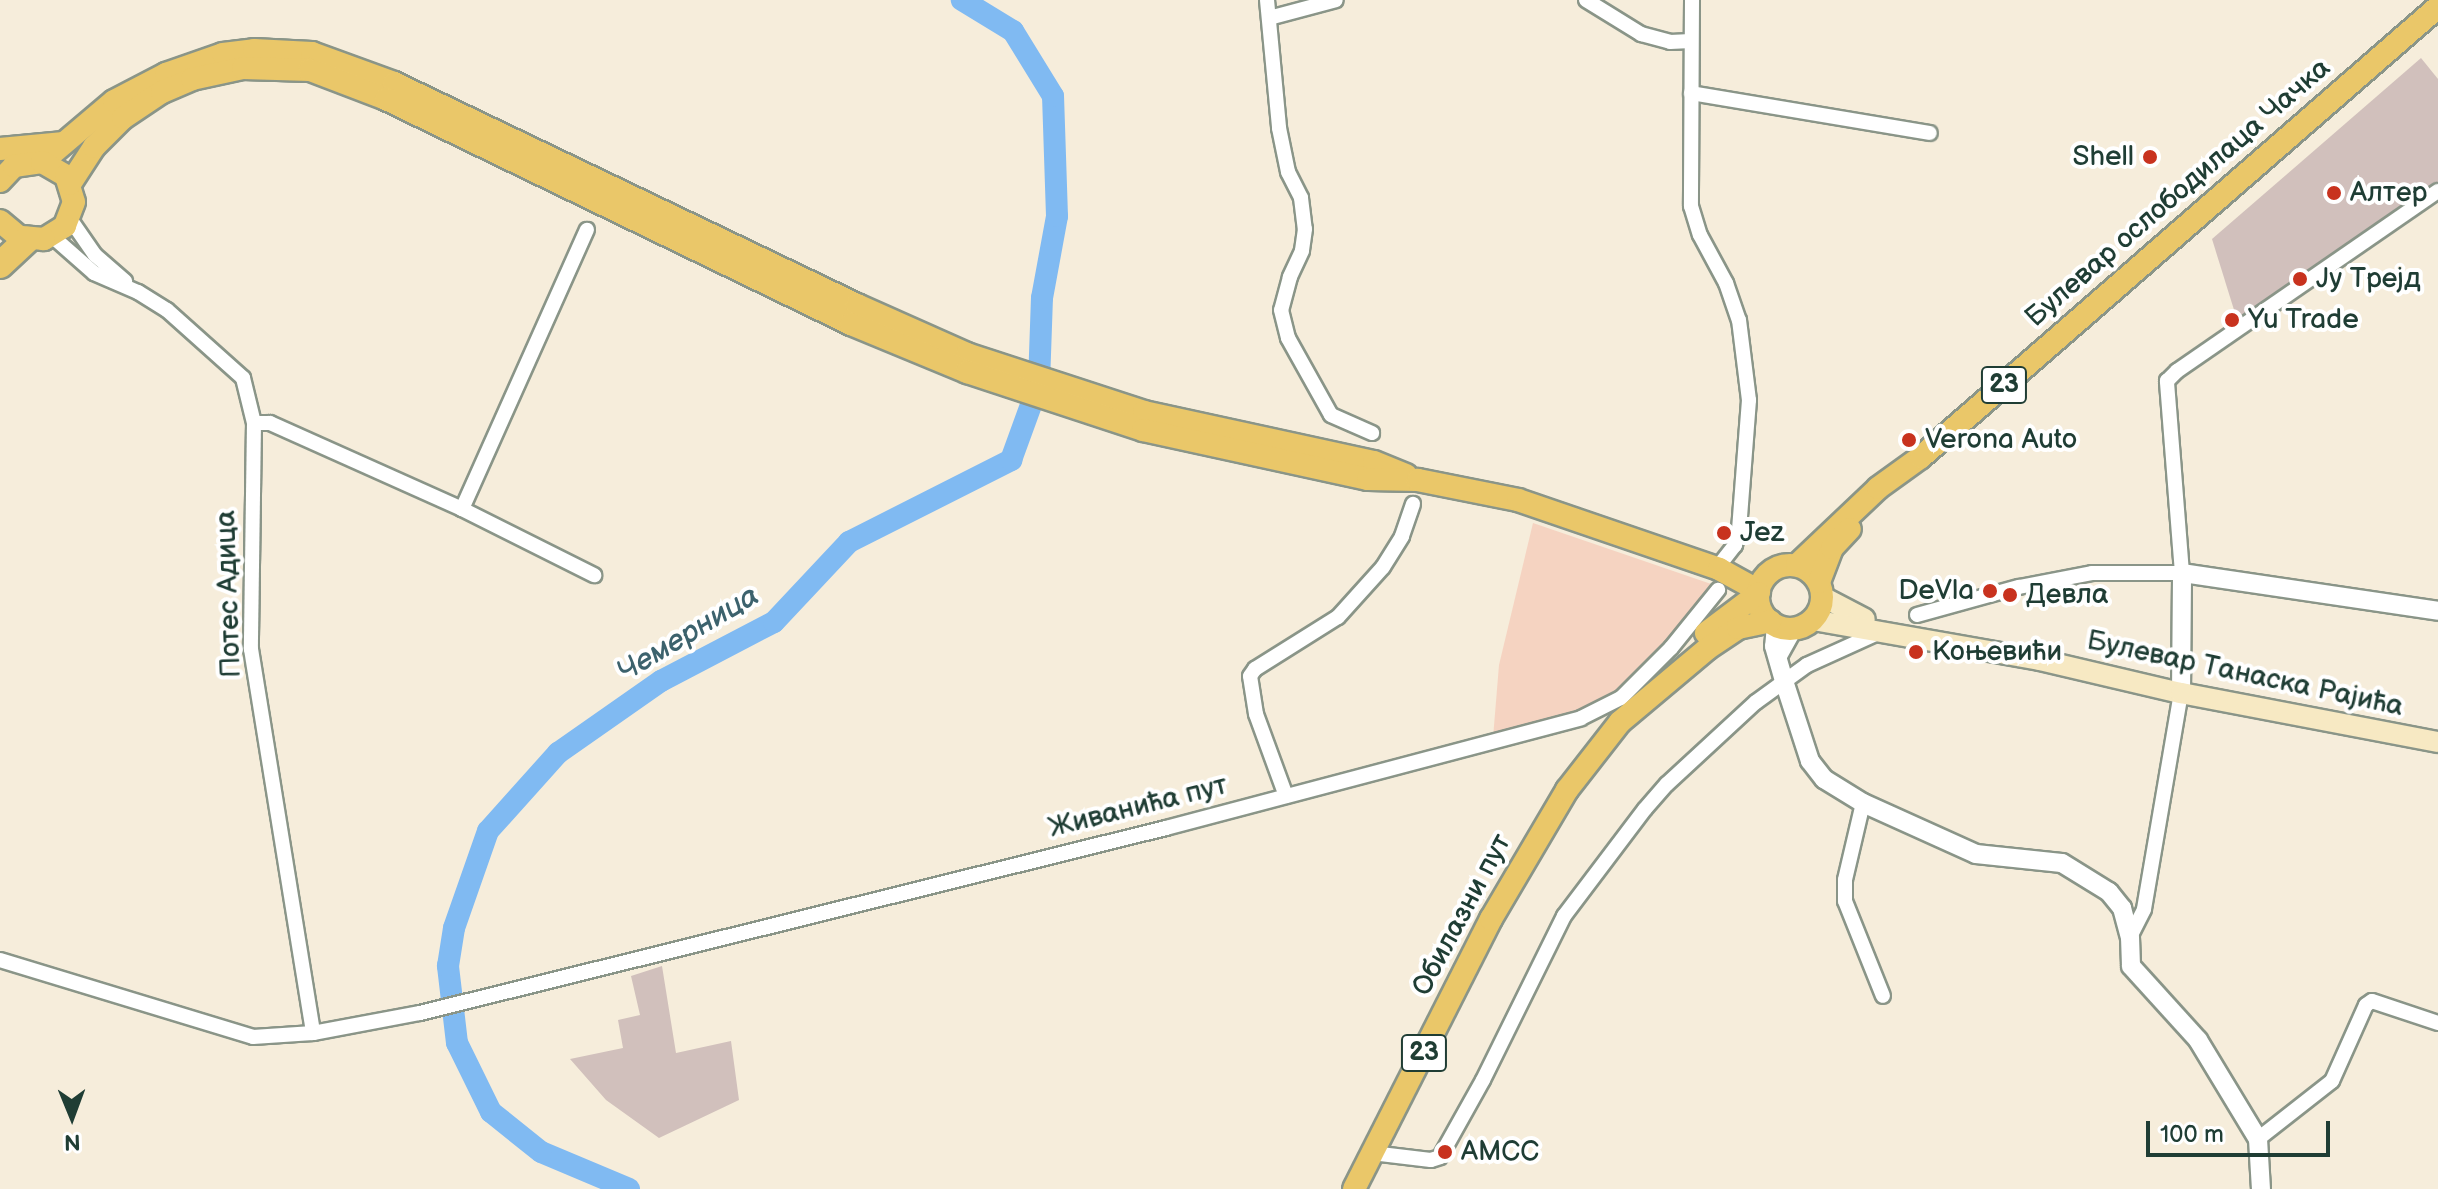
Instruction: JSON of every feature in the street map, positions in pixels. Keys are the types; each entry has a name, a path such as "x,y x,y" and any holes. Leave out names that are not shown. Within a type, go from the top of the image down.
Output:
{"highway":[{"path":"0,265 40,238"}],"main road":[{"name":"Булевар ослободилаца Чачка","path":"1797,565 1867,497 1908,463 1921,457 2438,7"},
{"path":"42,162 114,101 186,66 223,54 254,50 312,53 394,83 857,305 967,363"},
{"path":"70,184 94,147 123,118 162,92 192,79 243,68 310,70 386,99 851,324 1144,421 1368,479 1418,480 1518,500 1759,592 1760,606 1788,624 1884,628"},
{"path":"0,149 64,143"},
{"path":"0,221 11,233 40,238 70,219 74,202 70,184 59,169 42,162 23,163 2,175"},
{"name":"Булевар ослободилаца Чачка","path":"1821,590 1834,545 1914,469 1921,457"},
{"path":"1720,576 1733,565 1771,571 1781,566 1797,565 1809,570 1821,590 1857,617 1884,628"},
{"name":"23","path":"1620,711 1759,592 1771,571"},
{"path":"1720,576 1727,598 1722,621"},
{"name":"23","path":"1620,711 1725,636 1746,626 1788,624 1821,590"},
{"name":"Булевар Танаска Рајића","path":"1884,628 2023,652 2040,660 2181,693 2438,742"},
{"name":"Обилазни пут","path":"1354,1189 1529,849 1620,711"}],"street":[{"path":"1267,0 1279,128 1288,172 1301,198 1305,229 1302,251 1290,277 1281,310 1288,338 1331,415 1372,433"},
{"path":"1269,18 1336,0"},
{"path":"1586,0 1641,34 1670,42 1691,41"},
{"path":"1692,0 1691,93 1930,133"},
{"name":"Живанића пут","path":"313,1033 420,1013 522,989 1570,721 1620,711 1676,642 1720,576 1739,530 1749,400 1739,320 1726,283 1700,235 1691,206 1691,93"},
{"path":"2130,937 2144,909 2181,693 2182,573 2167,381 2177,371 2438,191"},
{"path":"70,219 95,255 138,292"},
{"path":"462,509 587,230"},
{"path":"40,238 94,273 138,292"},
{"name":"Потес Адица","path":"138,292 196,333 243,378 254,423 251,649 313,1033"},
{"path":"254,423 270,423 462,509 594,575"},
{"path":"1286,796 1256,714 1250,676 1255,669 1338,617 1383,567 1402,536 1413,504"},
{"path":"1917,615 2019,587 2092,573 2182,573 2438,611"},
{"path":"1788,624 1774,646 1810,761 1824,779 1863,803 1976,854 2062,863 2109,892 2122,908 2130,937 2131,966 2198,1040 2258,1139 2261,1189"},
{"path":"1372,1153 1431,1160 1440,1156 1483,1080 1564,916 1667,784 1784,681 1842,647 1884,628"},
{"path":"1863,803 1845,880 1845,901 1883,996"},
{"path":"0,960 245,1036 264,1038 313,1033"},
{"path":"2258,1139 2332,1081 2366,1005 2372,1001 2438,1023"}],"shaded area":[{"path":"2421,58 2438,79 2438,185 2239,326 2212,239"},
{"path":"1533,523 1717,586 1627,690 1582,712 1493,738 1499,665"},
{"path":"662,966 676,1053 731,1041 739,1100 659,1138 606,1100 570,1059 623,1048 618,1020 640,1015 631,976"}],"waterway":[{"name":"Чемерница","path":"629,1189 541,1152 491,1112 457,1043 448,966 454,928 488,831 558,753 661,681 774,622 849,542 1011,460 1039,383 1042,298 1057,216 1053,96 1013,31 962,0"}],"place":[{"name":"Shell","path":"2150,157"},
{"name":"Алтер","path":"2334,193"},
{"name":"Ју Трејд","path":"2300,279"},
{"name":"Yu Trade","path":"2232,320"},
{"name":"Verona Auto","path":"1909,440"},
{"name":"Jez","path":"1724,533"},
{"name":"DeVla","path":"1990,591"},
{"name":"Девла","path":"2010,595"},
{"name":"Коњевићи","path":"1916,652"},
{"name":"АМСС","path":"1445,1152"}]}
